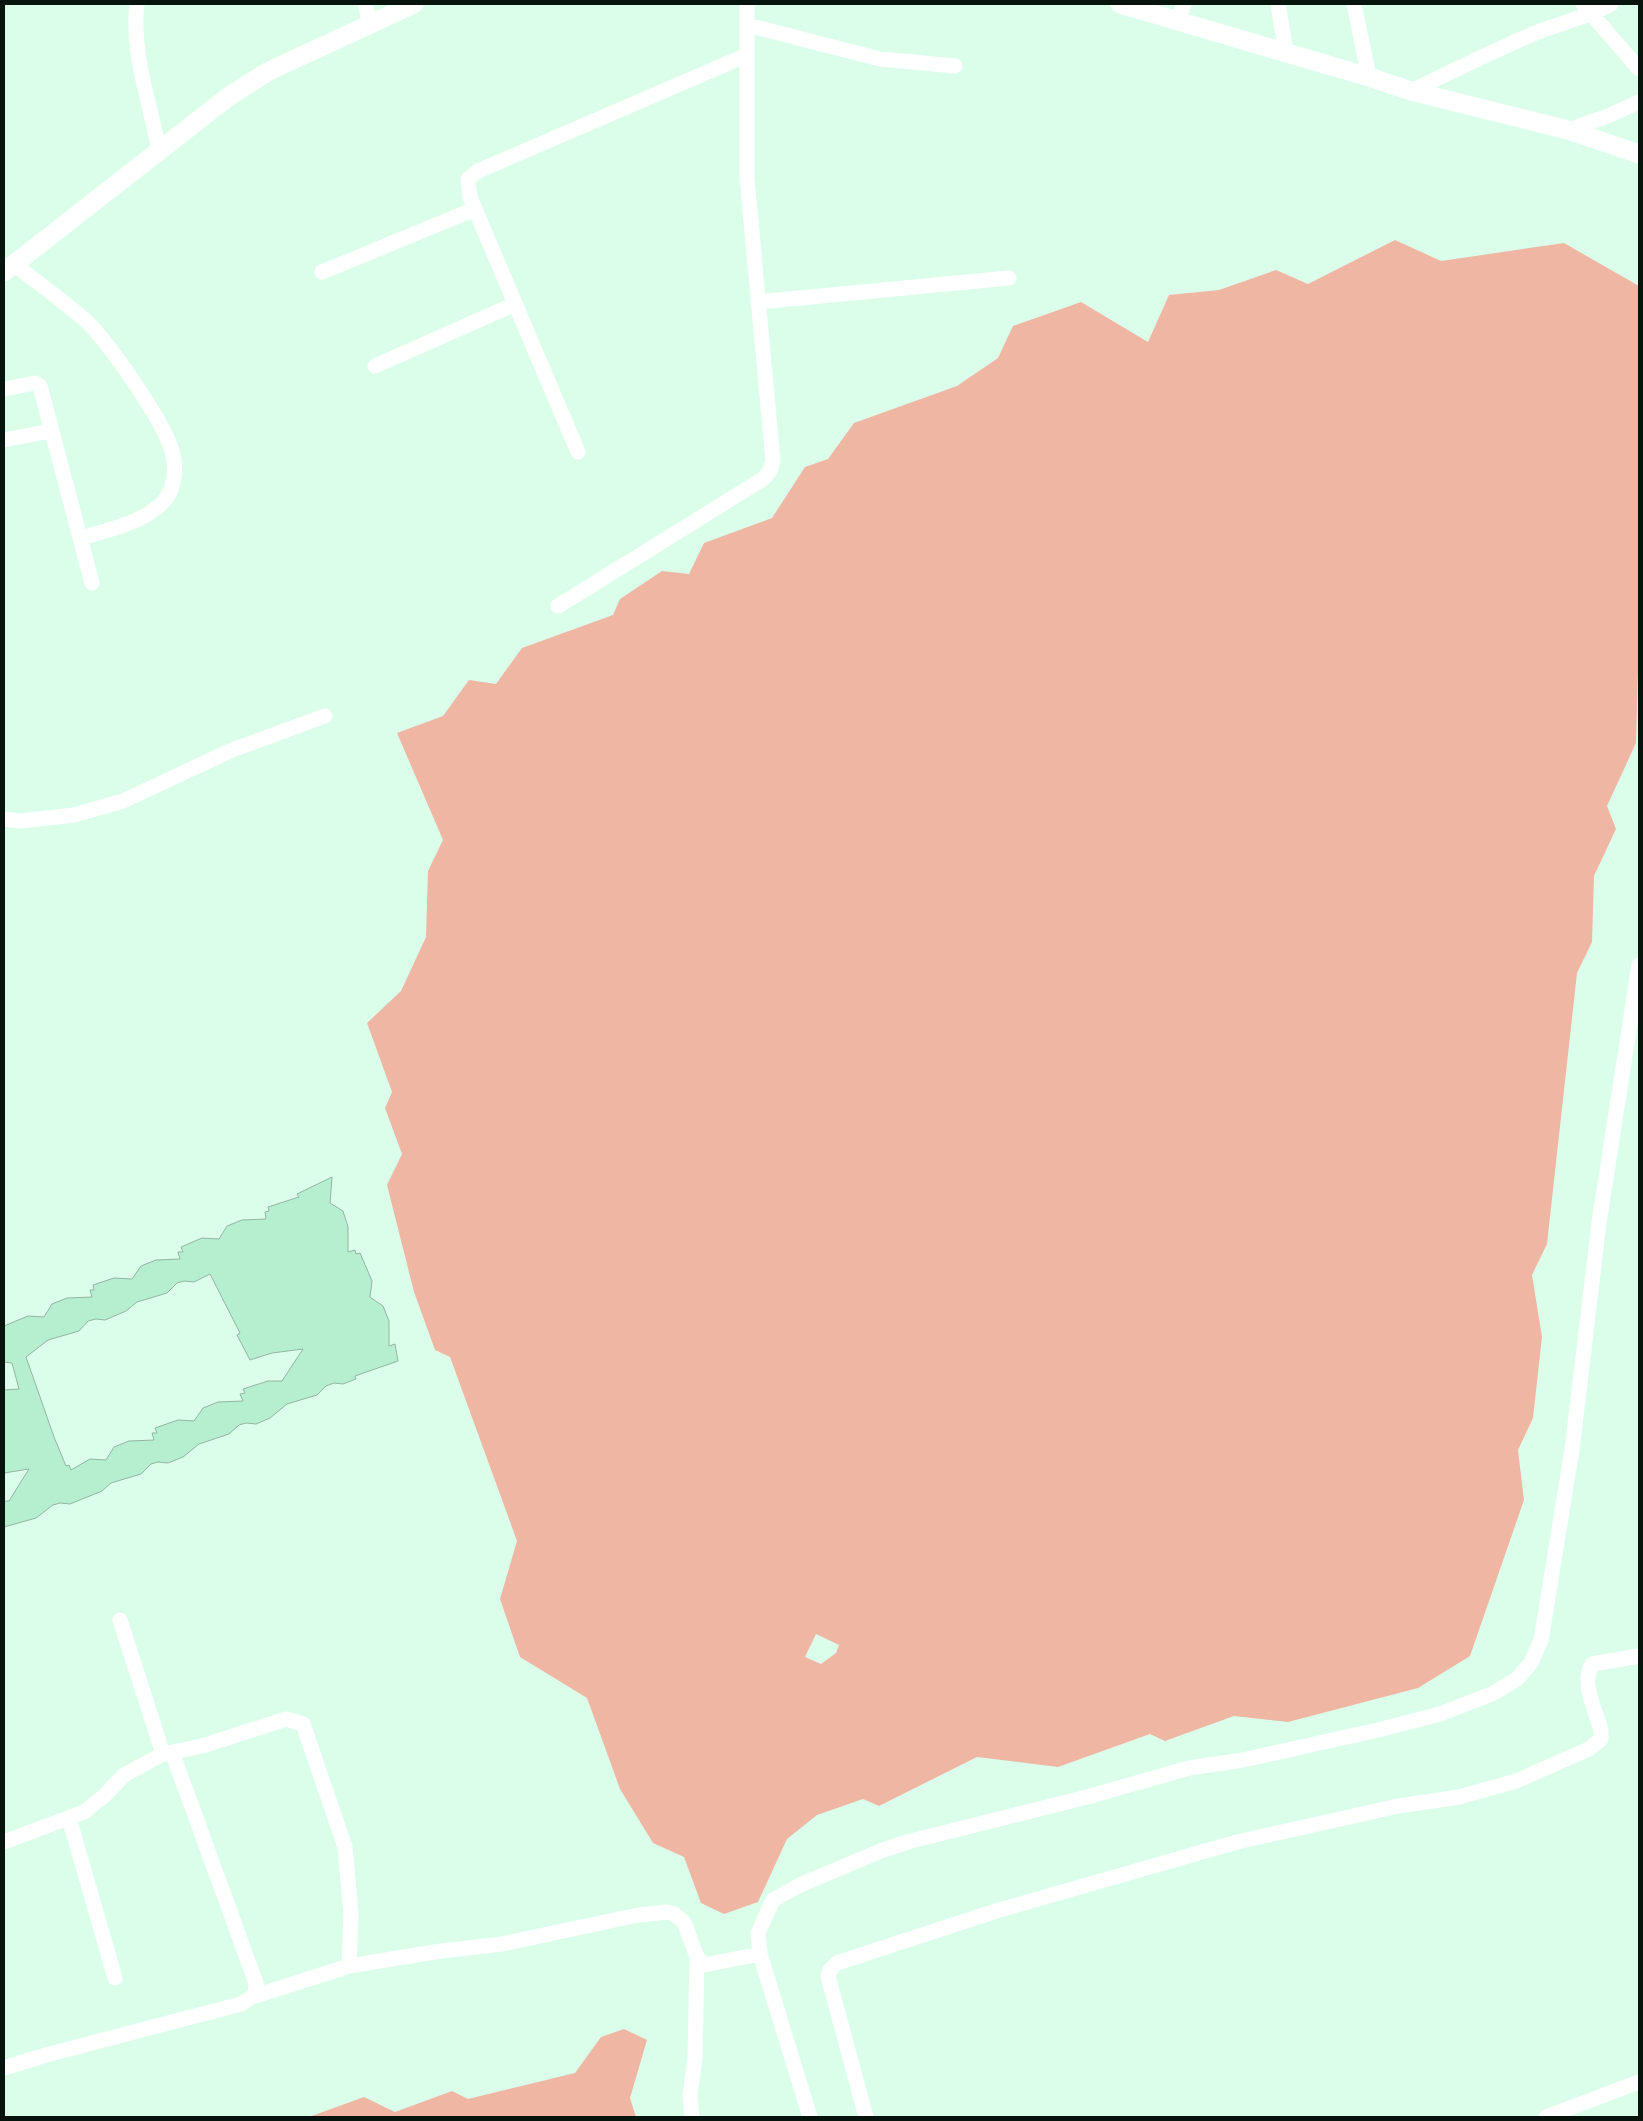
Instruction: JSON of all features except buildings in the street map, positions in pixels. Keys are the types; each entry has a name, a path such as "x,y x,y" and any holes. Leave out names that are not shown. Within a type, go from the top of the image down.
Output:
{"street":[{"path":"137,4 135,20 159,150"},
{"path":"365,4 370,24"},
{"path":"82,538 148,515 165,500 176,475 172,450 156,416 103,341 85,320 9,269 228,97 269,71 414,4"},
{"path":"558,606 763,479 770,471 773,461 747,178 747,4"},
{"path":"1120,4 1181,12 1286,52 1411,91 1568,130 1639,154"},
{"path":"1278,4 1286,52"},
{"path":"1354,4 1369,77"},
{"path":"1411,91 1588,9 1611,4"},
{"path":"1588,9 1639,69"},
{"path":"747,25 880,59 955,66"},
{"path":"578,452 470,197 468,179 478,171 747,55"},
{"path":"1568,130 1608,116 1639,102"},
{"path":"322,272 475,209"},
{"path":"758,302 1009,278"},
{"path":"375,366 515,304"},
{"path":"4,390 35,383 40,386 50,431 82,538 92,583"},
{"path":"4,440 50,431"},
{"path":"4,819 21,821 74,815 123,801 232,750 325,716"},
{"path":"810,2117 760,1954 758,1933 773,1900 800,1885 883,1850 1087,1797 1189,1768 1243,1760 1440,1714 1492,1694 1517,1679 1532,1663 1541,1640 1572,1450 1599,1224 1639,965"},
{"path":"120,1620 167,1753 256,1983 254,1996"},
{"path":"866,2117 828,1976 830,1970 837,1963 996,1910 1237,1842 1398,1806 1459,1797 1516,1781 1589,1749 1601,1739 1601,1730 1586,1680 1588,1671 1592,1664 1639,1656"},
{"path":"4,1842 69,1818 94,1806 124,1774 167,1753 202,1746 286,1719 303,1724 345,1848 351,1914 349,1966"},
{"path":"69,1818 115,1978"},
{"path":"4,2068 46,2055 241,2004 254,1996 349,1966 432,1952 502,1944 638,1915 668,1912 684,1922 697,1958 695,2058 690,2095 692,2117"},
{"path":"697,1958 700,1962 709,1965 760,1954"},
{"path":"1546,2117 1639,2082"}],"shaded area":[{"path":"1395,240 1441,261 1564,243 1639,286 1639,637 1636,743 1607,806 1616,829 1594,876 1592,942 1577,973 1547,1244 1532,1275 1542,1337 1533,1418 1518,1450 1524,1500 1470,1656 1418,1688 1288,1722 1234,1716 1165,1741 1150,1734 1058,1767 977,1757 879,1806 863,1799 817,1815 787,1839 758,1902 724,1914 701,1903 684,1857 653,1843 620,1789 587,1698 520,1657 500,1599 517,1541 450,1357 435,1350 414,1292 387,1185 402,1154 385,1108 392,1092 367,1023 401,991 426,937 428,871 443,840 397,733 443,716 469,680 496,684 522,648 613,615 620,599 662,571 689,574 704,543 772,518 805,467 828,459 854,423 957,386 998,358 1013,326 1081,302 1148,342 1169,295 1219,290 1276,270 1308,284","holes":["816,1634 839,1645 836,1653 821,1664 805,1657"]},
{"path":"624,2029 647,2040 630,2098 636,2117 309,2117 364,2097 395,2112 452,2091 468,2099 575,2073 601,2037"}]}
